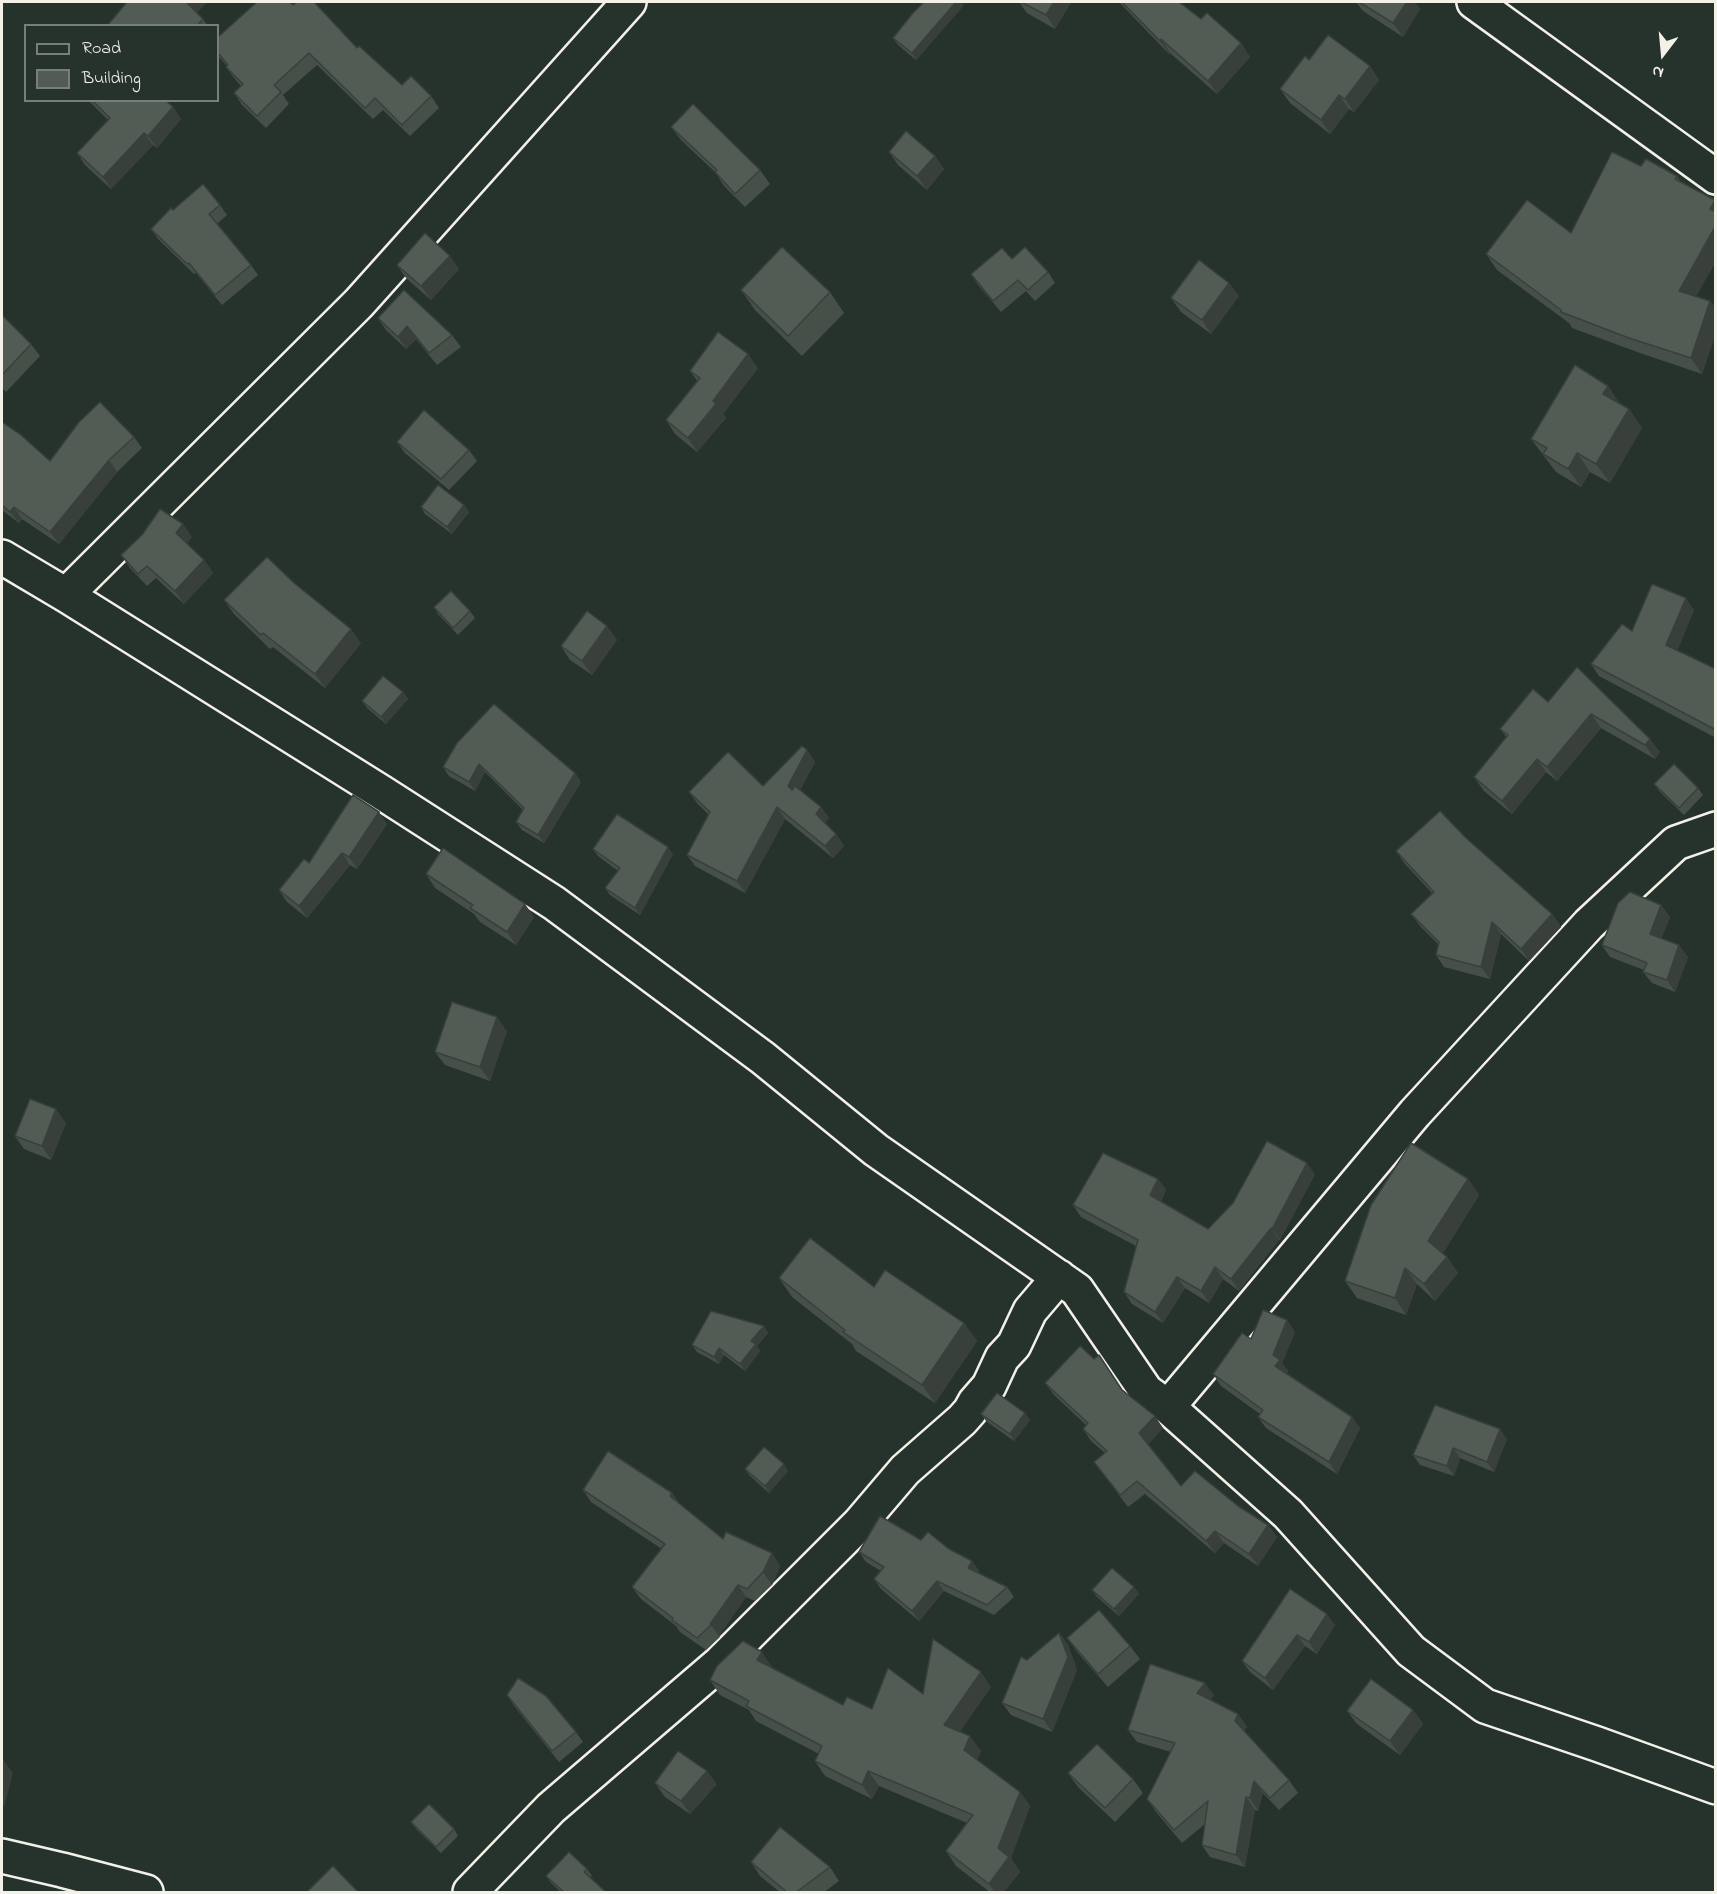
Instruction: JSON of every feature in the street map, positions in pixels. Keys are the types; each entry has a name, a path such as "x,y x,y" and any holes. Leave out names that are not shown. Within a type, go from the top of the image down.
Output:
{"street":[{"path":"66,595 359,303 629,2"},
{"path":"1474,2 1716,177"},
{"path":"2,557 381,792 554,903 763,1058 876,1150 1077,1290 1146,1391 1168,1407 1288,1514 1411,1651 1485,1706 1598,1744 1716,1788"},
{"path":"1168,1407 1415,1113 1589,924 1676,843 1716,829"},
{"path":"470,1893 551,1808 720,1663 859,1524 905,1470 962,1420 989,1386 1002,1358 1014,1345 1030,1311 1059,1277"},
{"path":"2,1856 146,1893"}],"building":[{"path":"127,2 188,2 203,19 199,24 109,24"},
{"path":"257,2 290,2 293,5 297,2 314,2 357,48 359,46 402,85 411,76 431,96 402,125 375,98 365,108 309,53 274,85 281,92 257,116 234,93 243,84 226,67 228,65 219,54 219,36"},
{"path":"924,2 956,2 912,53 893,38"},
{"path":"1021,2 1054,2 1046,15"},
{"path":"1122,2 1179,2 1201,19 1207,13 1241,43 1208,81 1161,39 1160,41"},
{"path":"1359,2 1407,2 1393,23"},
{"path":"1328,35 1370,66 1345,99 1339,95 1321,120 1280,89 1305,56 1309,60"},
{"path":"94,102 167,102 173,107 148,136 144,133 103,177 77,153 110,118"},
{"path":"693,104 760,170 735,194 715,172 717,170 671,127"},
{"path":"906,131 935,156 917,176 889,152"},
{"path":"1612,152 1641,166 1646,159 1677,176 1675,179 1715,200 1710,209 1716,212 1716,225 1679,291 1710,301 1691,358 1629,338 1561,312 1486,254 1527,200 1571,233"},
{"path":"203,184 220,205 209,214 251,265 215,295 189,263 187,264 151,229 171,208 173,210"},
{"path":"425,233 450,256 421,286 397,265"},
{"path":"782,247 830,292 788,336 741,290"},
{"path":"1025,247 1048,272 1028,290 1018,280 993,301 971,274 1002,248 1012,259"},
{"path":"1199,260 1229,283 1202,320 1171,298"},
{"path":"404,290 452,335 429,353 407,326 398,337 378,318"},
{"path":"2,315 31,344 2,375"},
{"path":"718,332 748,354 713,401 716,404 688,438 666,420 700,378 690,371"},
{"path":"1575,365 1608,386 1603,394 1629,409 1596,464 1577,453 1568,469 1543,454 1547,448 1531,439"},
{"path":"100,402 134,437 109,460 50,532 14,507 10,512 2,505 2,422 21,435 50,461 79,422"},
{"path":"424,410 469,450 441,479 397,442"},
{"path":"438,485 464,505 447,527 421,507"},
{"path":"160,509 183,524 176,533 204,560 175,591 147,566 138,574 121,555 142,535"},
{"path":"267,557 294,583 351,629 315,674 263,633 261,635 224,600"},
{"path":"1652,584 1686,598 1666,645 1716,669 1716,730 1591,664 1622,624 1632,631"},
{"path":"451,591 470,611 453,628 434,607"},
{"path":"587,611 607,626 582,661 561,646"},
{"path":"1577,667 1650,739 1645,745 1591,714 1547,767 1537,759 1502,801 1474,777 1508,735 1500,729 1533,689 1548,702"},
{"path":"383,676 403,692 381,717 362,701"},
{"path":"494,704 575,773 538,835 516,822 524,808 479,764 469,782 443,767 457,743"},
{"path":"802,746 807,750 788,786 792,790 795,786 821,807 816,814 836,834 825,846 777,807 737,881 687,855 710,812 689,792 728,752 763,786"},
{"path":"1674,764 1698,788 1679,808 1654,784"},
{"path":"353,795 379,812 349,857 342,853 299,906 279,890 304,859 309,863"},
{"path":"1440,811 1466,838 1552,914 1521,949 1492,922 1481,967 1436,955 1439,942 1411,914 1434,892 1396,851"},
{"path":"617,814 668,847 635,908 605,888 620,868 593,849"},
{"path":"443,848 525,904 507,932 470,908 473,905 426,874"},
{"path":"1630,892 1661,905 1650,934 1679,945 1667,980 1643,972 1647,963 1602,945 1618,903"},
{"path":"452,1002 497,1017 480,1067 435,1052"},
{"path":"30,1099 56,1109 42,1146 15,1136"},
{"path":"1267,1141 1307,1163 1272,1229 1231,1279 1215,1267 1201,1291 1177,1277 1155,1312 1124,1292 1138,1240 1073,1205 1103,1153 1158,1179 1150,1195 1208,1229 1233,1203"},
{"path":"1411,1143 1468,1179 1428,1241 1447,1257 1424,1284 1405,1268 1395,1298 1345,1281 1371,1205"},
{"path":"810,1238 874,1287 885,1270 964,1323 922,1385 843,1332 845,1330 779,1278"},
{"path":"1263,1310 1287,1320 1273,1355 1280,1360 1275,1366 1352,1417 1329,1462 1258,1417 1263,1410 1213,1374 1242,1333 1251,1339"},
{"path":"711,1311 764,1326 751,1341 756,1344 740,1364 719,1348 714,1357 692,1345"},
{"path":"1080,1346 1094,1359 1099,1355 1122,1390 1155,1416 1139,1433 1181,1486 1195,1471 1238,1506 1268,1525 1249,1554 1215,1531 1206,1541 1137,1481 1120,1495 1094,1462 1107,1451 1083,1429 1088,1423 1045,1383"},
{"path":"997,1393 1025,1413 1010,1434 981,1414"},
{"path":"1435,1405 1500,1429 1487,1462 1453,1448 1447,1466 1413,1455"},
{"path":"764,1447 784,1464 765,1486 745,1469"},
{"path":"608,1451 672,1493 670,1496 723,1539 726,1532 772,1553 763,1572 747,1589 738,1585 711,1625 697,1638 632,1587 665,1544 583,1490"},
{"path":"880,1516 921,1540 928,1532 949,1549 972,1561 968,1568 1007,1587 987,1605 937,1581 912,1611 874,1579 884,1567 859,1552"},
{"path":"1112,1568 1134,1587 1114,1609 1092,1590"},
{"path":"1290,1589 1327,1614 1309,1642 1297,1635 1265,1678 1242,1661"},
{"path":"1099,1610 1130,1646 1098,1674 1067,1638"},
{"path":"1059,1633 1068,1657 1043,1719 1002,1703 1021,1657 1027,1660"},
{"path":"933,1639 981,1672 944,1725 970,1736 964,1750 1020,1792 998,1848 1009,1857 989,1884 946,1851 973,1815 868,1771 862,1785 815,1761 822,1746 746,1706 749,1701 710,1680 717,1666 743,1641 762,1652 757,1660 843,1705 847,1697 872,1709 888,1668 923,1694"},
{"path":"1150,1664 1205,1683 1197,1693 1238,1714 1235,1721 1289,1780 1270,1798 1254,1781 1250,1798 1246,1797 1236,1855 1202,1845 1208,1801 1174,1830 1147,1799 1175,1743 1128,1730"},
{"path":"518,1678 546,1696 576,1732 552,1751 507,1695"},
{"path":"1371,1679 1413,1710 1390,1741 1347,1711"},
{"path":"1097,1744 1133,1779 1105,1808 1068,1773"},
{"path":"678,1751 707,1771 681,1801 655,1783"},
{"path":"429,1804 454,1829 436,1847 411,1822"},
{"path":"780,1827 830,1867 795,1893 788,1893 751,1862"},
{"path":"569,1852 587,1869 584,1872 607,1893 565,1893 546,1876"},
{"path":"333,1866 359,1893 306,1893"}]}
